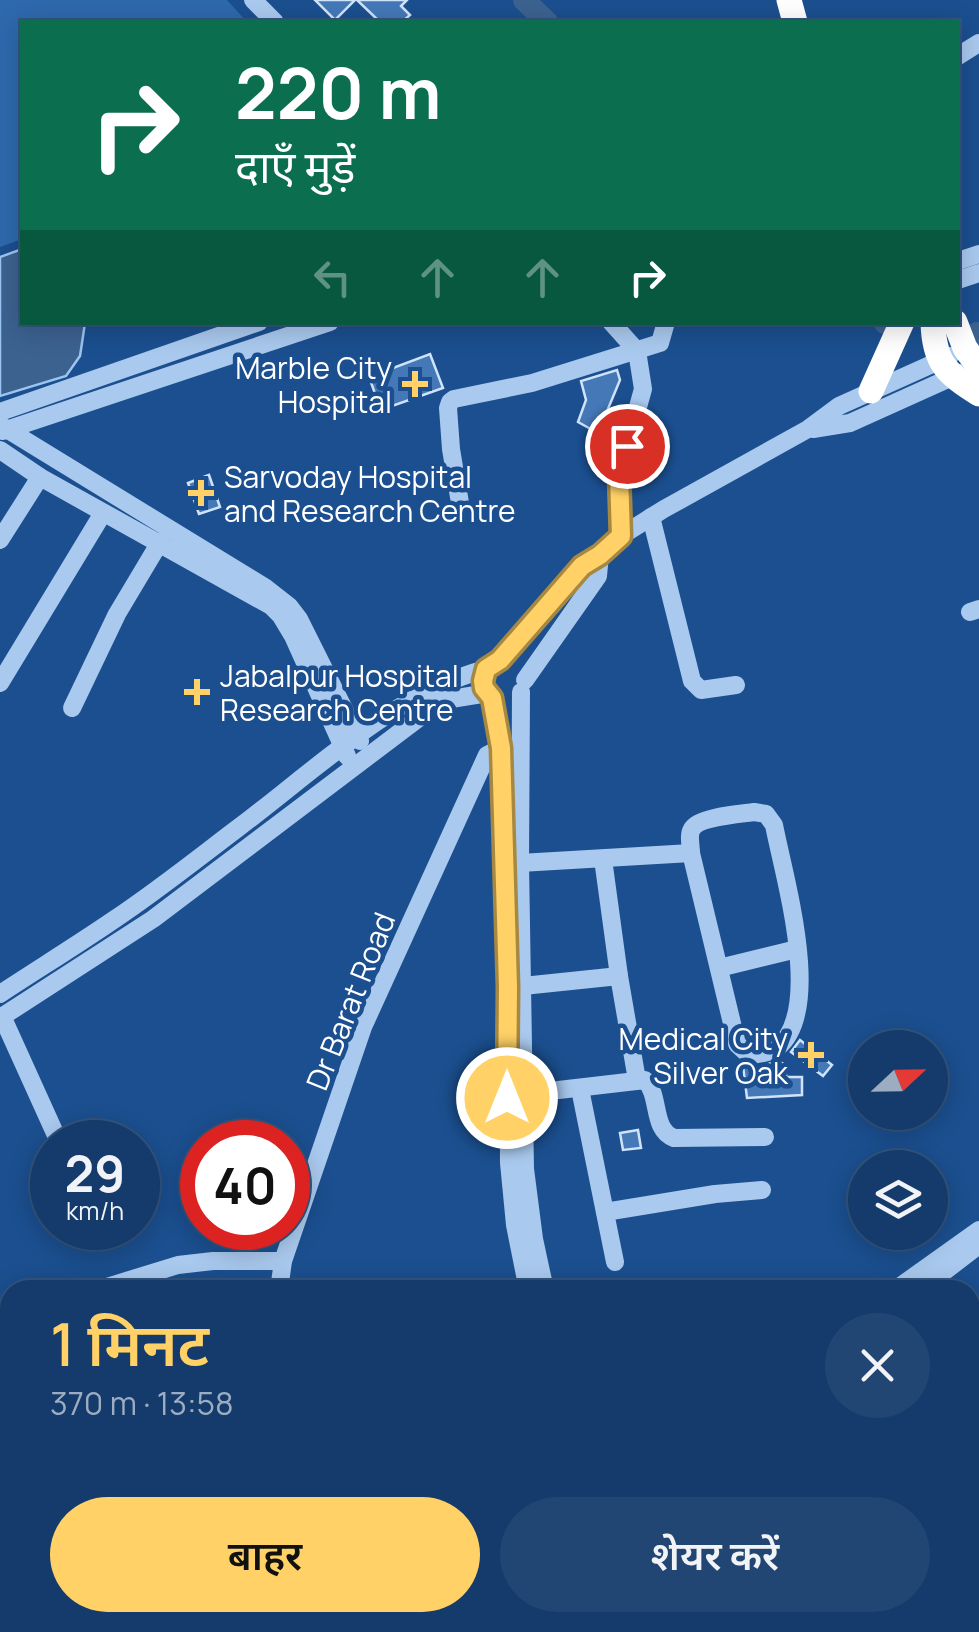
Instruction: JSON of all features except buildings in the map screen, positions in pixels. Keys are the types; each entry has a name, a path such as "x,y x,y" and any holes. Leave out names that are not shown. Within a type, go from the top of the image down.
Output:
{"highway":[{"path":"872,391 901,325"},
{"path":"933,325 934,345 946,370 979,394"},
{"path":"957,325 973,360"}],"street":[{"path":"253,0 272,20"},
{"path":"2,424 251,325"},
{"path":"2,424 320,325"},
{"path":"614,325 637,351 643,390 619,474 621,536"},
{"path":"460,503 450,448 450,402 532,384 660,343 665,325"},
{"path":"526,1280 509,1163 501,748 483,681 493,664 582,566 621,536 808,430 839,406 872,391 973,360"},
{"path":"808,430 850,423 946,370"},
{"path":"2,424 289,606 358,734 361,763"},
{"path":"0,450 103,513 271,606 293,636 342,748 361,763"},
{"path":"0,540 40,476"},
{"path":"0,683 103,513"},
{"path":"651,517 692,681 700,690 736,685"},
{"path":"72,708 117,614 160,542"},
{"path":"49,1120 1,1017 153,918 436,705 451,699 490,696 512,700 598,576 600,555"},
{"path":"0,994 168,882 358,734 448,681 512,661 522,669 523,686 520,863 525,1169 544,1280"},
{"name":"Dr Barat Road","path":"280,1280 363,1027 487,754 501,748"},
{"path":"754,812 766,814 774,825 802,984 799,1011 788,1036 776,1050 749,1056 737,1044 691,853 690,832 704,820 754,812"},
{"path":"520,863 691,853"},
{"path":"603,859 637,1080"},
{"path":"719,968 797,949"},
{"path":"522,986 618,976"},
{"path":"524,1094 645,1080 650,1084 666,1135 765,1137"},
{"path":"580,1089 615,1262"},
{"path":"605,1212 762,1190"},
{"path":"909,1280 979,1230"},
{"path":"937,1280 979,1245"},
{"path":"129,1280 178,1265 283,1261"}],"shaded area":[{"path":"0,0 227,0 245,20 20,20 20,240 0,247"},
{"path":"20,250 20,325 85,325 80,356 66,376 0,396 0,257"}],"waterway":[{"path":"524,0 545,20"}],"place":[{"name":"Marble City Hospital","path":"415,384"},
{"name":"Sarvoday Hospital and Research Centre","path":"201,493"},
{"name":"Jabalpur Hospital Research Centre","path":"197,692"},
{"name":"Medical City Silver Oak","path":"811,1055"}],"route":[{"path":"507,1098 501,748 492,698 484,688 484,674 582,566 621,536 619,474 627,446"}]}
